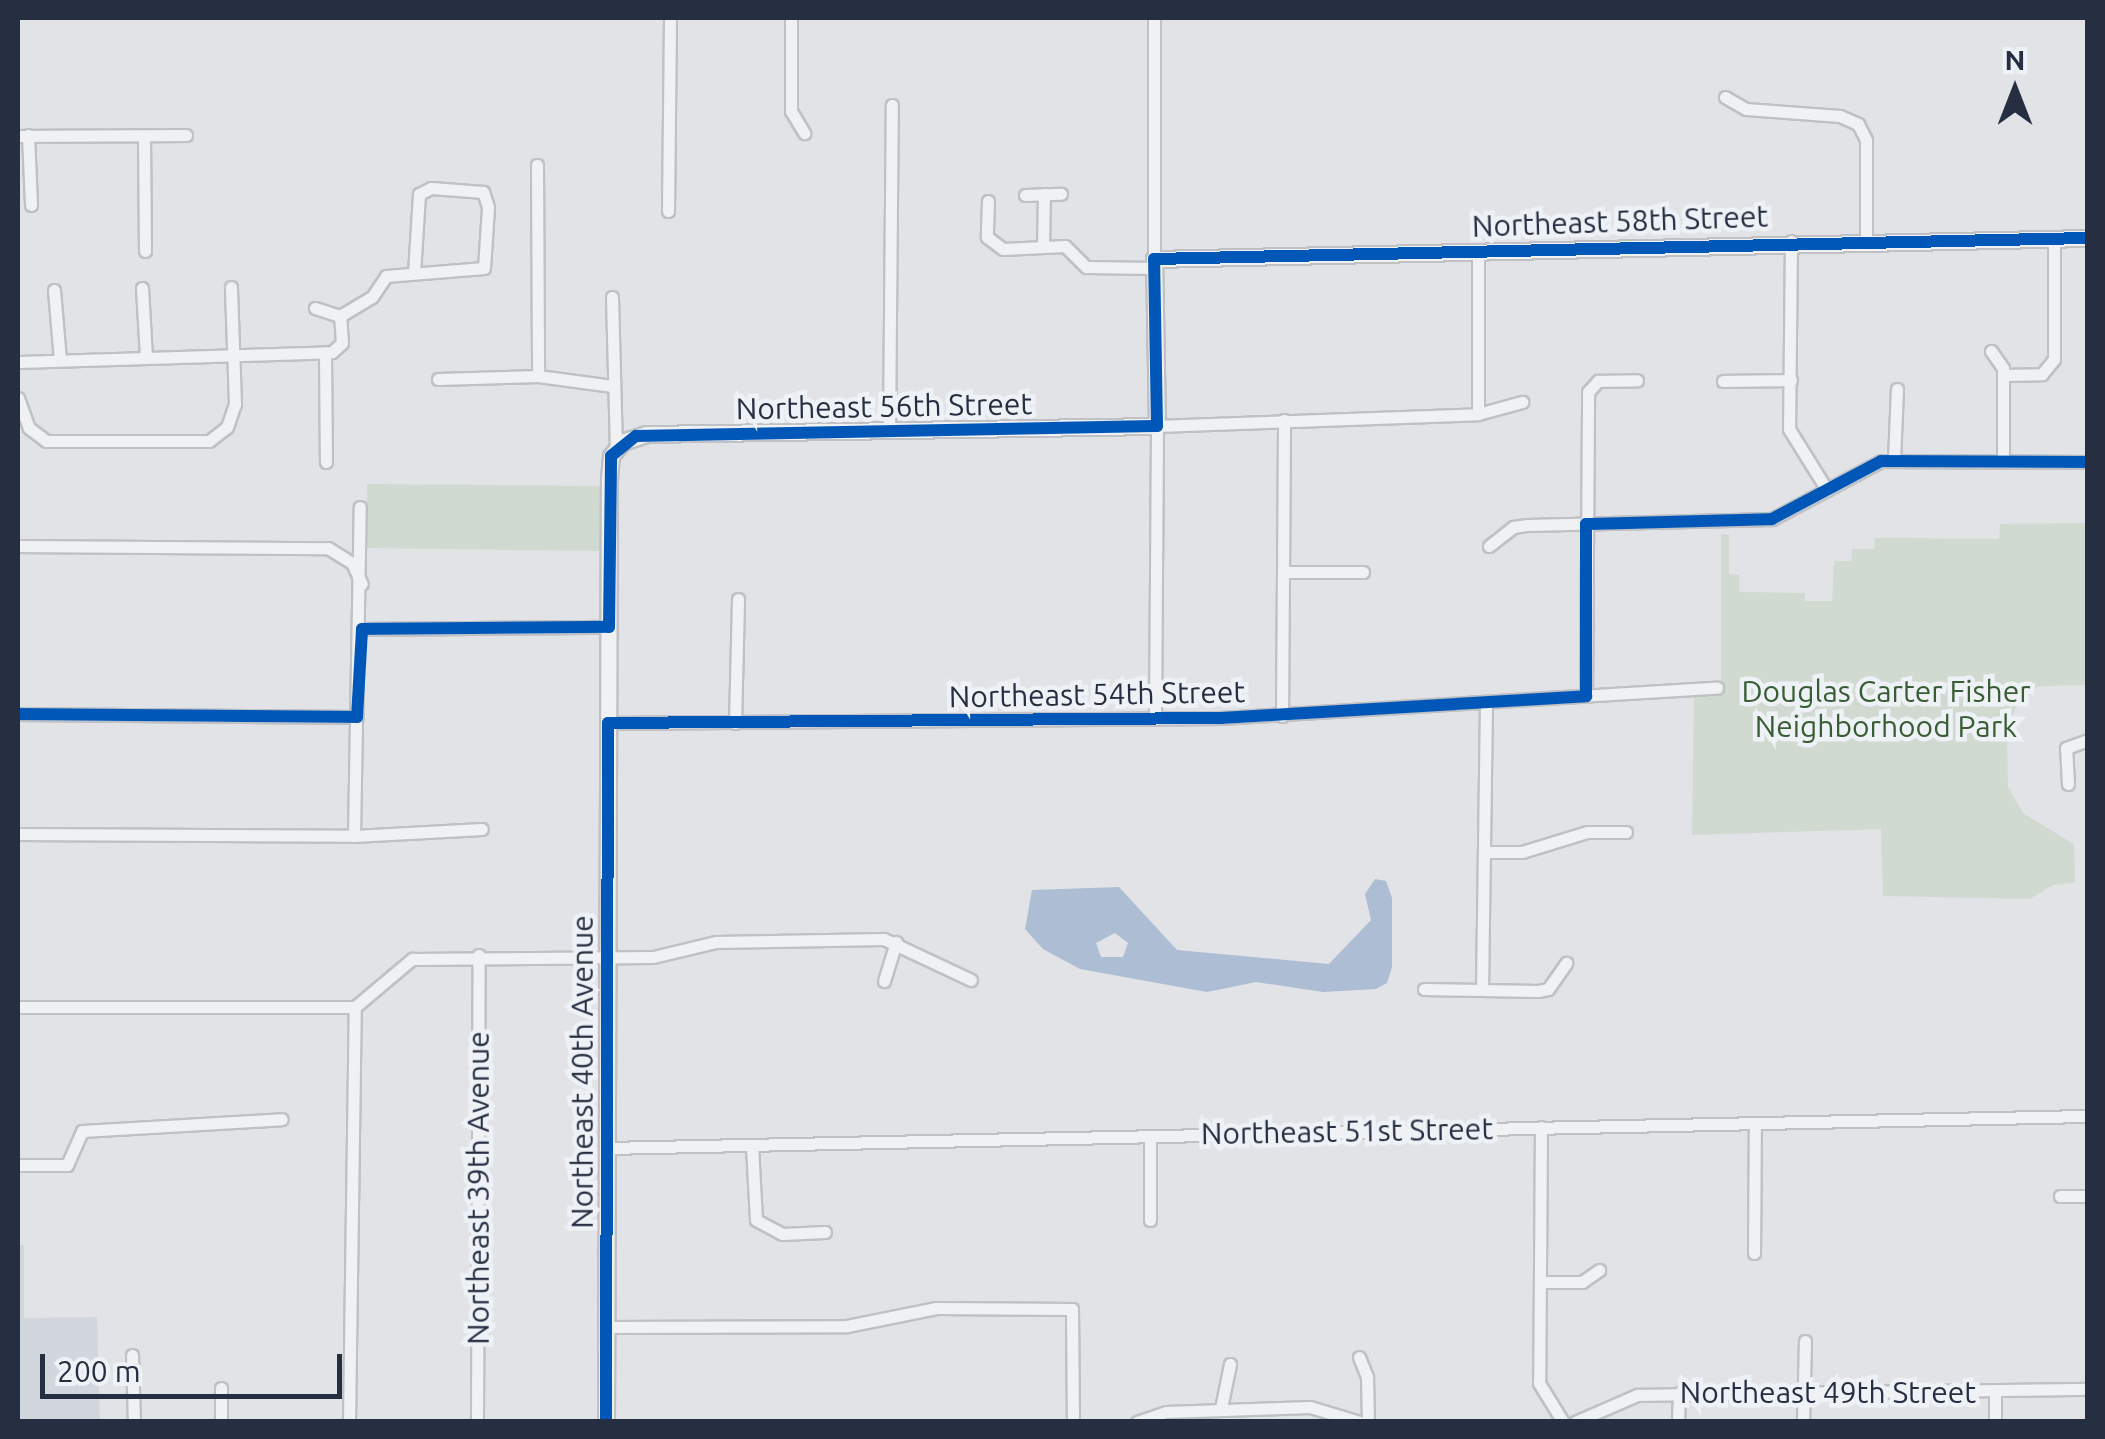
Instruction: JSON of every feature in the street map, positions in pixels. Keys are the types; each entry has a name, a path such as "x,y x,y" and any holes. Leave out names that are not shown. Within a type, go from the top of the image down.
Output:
{"street":[{"path":"668,211 670,18"},
{"path":"792,18 792,111 804,133"},
{"path":"1154,18 1155,719"},
{"path":"1725,97 1746,110 1840,116 1858,124 1866,140 1866,240"},
{"path":"890,430 892,105"},
{"path":"31,205 23,136 186,134"},
{"path":"144,136 145,251"},
{"path":"537,165 538,376"},
{"path":"315,308 340,316 372,297 386,276 414,272 472,274 484,268 488,207 483,192 431,188 419,194 414,272"},
{"path":"1043,246 1044,194"},
{"path":"1026,195 1061,194"},
{"path":"988,201 987,237 1003,248 1068,247 1093,269 1154,264"},
{"path":"2003,375 2049,370 2054,238"},
{"name":"Northeast 58th Street","path":"1154,264 1791,241 2088,238"},
{"path":"1791,241 1791,437 1827,490"},
{"path":"1478,250 1478,414"},
{"path":"18,398 28,428 46,440 209,441 233,416 231,287"},
{"path":"142,288 146,357"},
{"path":"54,290 60,360"},
{"name":"Northeast 40th Avenue","path":"606,1422 609,468 616,447 612,297"},
{"path":"18,362 325,354 342,343 340,316"},
{"path":"1991,352 2003,375 2003,462"},
{"path":"325,354 326,462"},
{"path":"438,379 538,376 612,386"},
{"path":"1586,696 1590,386 1637,380"},
{"path":"1723,381 1791,380"},
{"path":"1894,460 1897,389"},
{"name":"Northeast 56th Street","path":"616,447 646,434 1157,426 1478,414 1522,402"},
{"path":"1282,716 1284,420"},
{"path":"1489,546 1513,527 1772,519 1866,465 1894,460 2088,462"},
{"path":"354,836 362,630 360,507"},
{"path":"18,546 318,547 341,552 362,584"},
{"path":"1282,572 1362,572"},
{"path":"736,723 738,599"},
{"path":"362,630 608,627"},
{"name":"Northeast 54th Street","path":"608,723 1282,716 1376,704 1486,702 1716,688"},
{"path":"1482,990 1486,702"},
{"path":"18,714 356,717"},
{"path":"2068,784 2066,748 2088,740"},
{"path":"18,834 354,836 482,829"},
{"path":"1484,852 1522,852 1587,832 1626,832"},
{"path":"18,1007 354,1007 412,959 479,954 653,957 716,942 896,942 947,974 971,980"},
{"path":"884,980 896,942"},
{"name":"Northeast 39th Avenue","path":"477,1422 479,954"},
{"path":"1424,989 1548,989 1566,964"},
{"path":"349,1422 354,1007"},
{"name":"Northeast 51st Street","path":"607,1148 2088,1116"},
{"path":"18,1164 66,1165 82,1131 282,1120"},
{"path":"1754,1253 1756,1123"},
{"path":"1541,1127 1540,1383 1562,1422"},
{"path":"1150,1136 1150,1220"},
{"path":"752,1146 756,1220 782,1234 825,1232"},
{"path":"2060,1196 2088,1196"},
{"path":"1540,1282 1582,1282 1599,1270"},
{"path":"606,1327 847,1326 936,1308 1072,1308 1073,1422"},
{"path":"1803,1422 1805,1342"},
{"path":"132,1355 134,1422"},
{"path":"1359,1358 1367,1377 1368,1422"},
{"path":"1221,1408 1230,1364"},
{"path":"221,1388 221,1422"},
{"name":"Northeast 49th Street","path":"1576,1422 1612,1400 1679,1393 2088,1389"},
{"path":"1994,1422 1995,1392"},
{"path":"1678,1422 1679,1393"},
{"path":"1137,1422 1166,1412 1221,1408 1310,1408 1360,1422"}],"shaded area":[{"path":"18,1245 24,1245 24,1318 97,1317 100,1421 18,1421"}],"green space":[{"path":"367,484 601,486 601,551 367,548"},
{"name":"Douglas Carter Fisher Neighborhood Park","path":"2087,523 2087,685 2038,686 2021,698 2007,725 2008,787 2023,813 2074,844 2075,883 2053,885 2030,899 1883,896 1881,829 1692,835 1694,694 1721,693 1721,534 1729,534 1729,574 1739,575 1739,592 1805,593 1805,601 1832,601 1834,561 1851,561 1852,549 1874,549 1875,538 1999,539 2000,524"}],"water":[{"path":"1375,879 1386,881 1392,898 1392,967 1387,983 1376,989 1323,992 1256,982 1207,992 1080,969 1043,949 1025,929 1032,890 1119,887 1177,950 1329,964 1371,920 1365,894","holes":["1115,933 1128,943 1123,957 1101,957 1096,943"]}],"cycle path":[{"path":"18,714 357,717 362,629 609,627 611,456 636,436 1157,426 1154,259 2088,238"},
{"path":"606,1422 608,723 1221,718 1586,696 1586,524 1772,519 1881,461 2088,462"}]}
